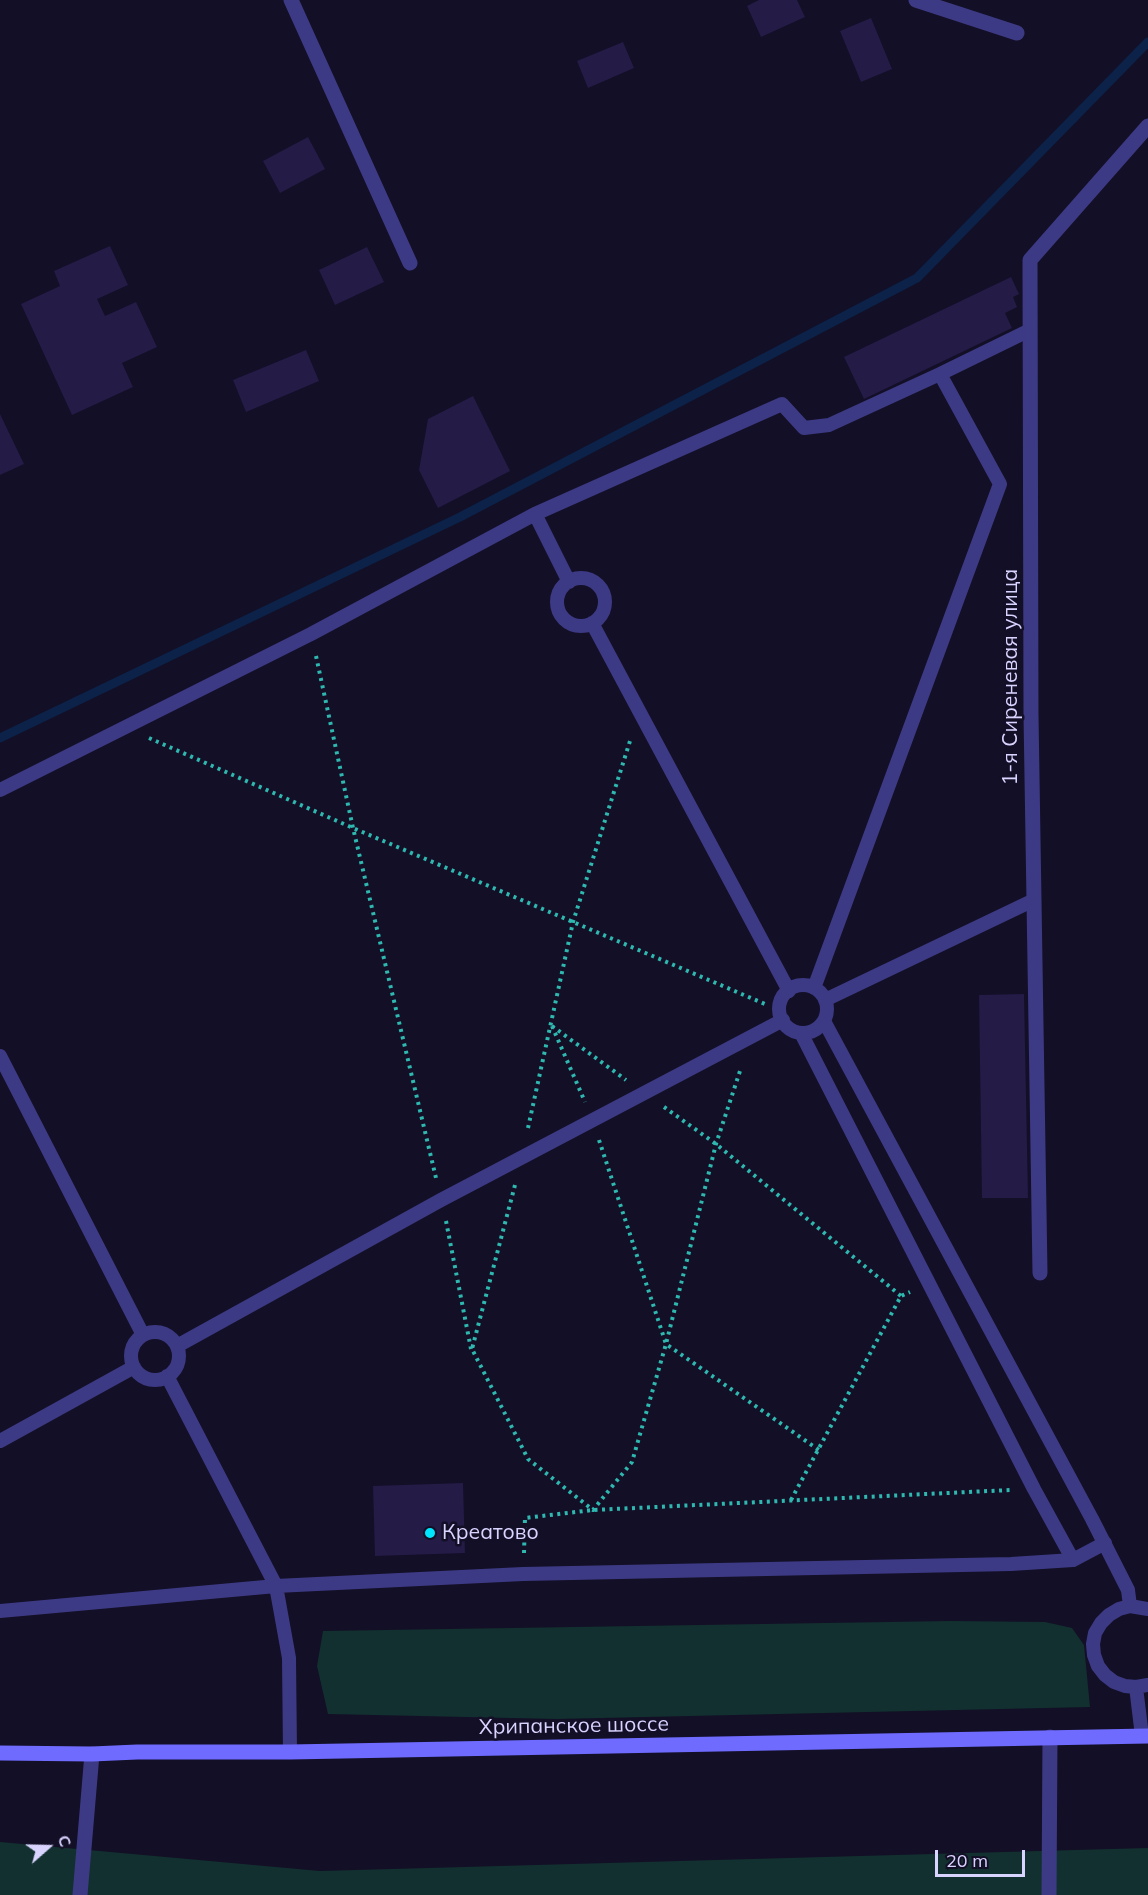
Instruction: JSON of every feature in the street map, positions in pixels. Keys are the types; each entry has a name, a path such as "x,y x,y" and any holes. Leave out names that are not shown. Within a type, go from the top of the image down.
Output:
{"main road":[{"name":"Хрипанское шоссе","path":"0,1753 290,1752 1145,1736"}],"street":[{"path":"291,0 410,263"},
{"path":"916,0 1017,33"},
{"name":"1-я Сиреневая улица","path":"1040,1273 1031,715 1030,260 1148,126"},
{"path":"1049,1895 1050,1737"},
{"path":"80,1895 92,1754"}],"lane":[{"path":"0,790 311,634 535,514 782,404 804,428 828,425 1030,330"},
{"path":"814,988 1000,484 940,374"},
{"path":"535,514 569,582"},
{"path":"583,579 591,581 602,593 604,606 599,618 592,623 574,626 560,614 557,603 558,594 569,582 583,579"},
{"path":"592,623 789,991"},
{"path":"825,1000 1034,900"},
{"path":"800,986 814,988 825,1000 827,1013 825,1021 815,1030 801,1033 789,1028 781,1015 781,1001 789,991 800,986"},
{"path":"177,1346 441,1200 751,1036 781,1015"},
{"path":"825,1021 1105,1543 1128,1590 1130,1606"},
{"path":"801,1033 1073,1560"},
{"path":"0,1056 143,1335"},
{"path":"151,1332 166,1334 177,1346 176,1367 167,1376 158,1379 149,1378 140,1374 134,1367 131,1351 143,1335 151,1332"},
{"path":"0,1441 134,1367"},
{"path":"167,1376 276,1586 289,1658 290,1752"},
{"path":"0,1611 276,1586 523,1574 1011,1564 1073,1560 1105,1543"},
{"path":"1145,1736 1142,1686 1125,1686 1105,1675 1098,1666 1093,1644 1095,1633 1109,1615 1130,1606 1148,1609"}],"path":[{"path":"311,634 353,828 441,1200 472,1349"},
{"path":"124,727 781,1015"},
{"path":"819,1450 666,1344 593,1120 551,1025 716,1144 901,1296"},
{"path":"593,1510 632,1462 666,1344 716,1144 751,1036"},
{"path":"790,1500 901,1296 930,1283"},
{"path":"523,1574 525,1518 593,1510 1035,1489"}],"green space":[{"path":"950,1621 1045,1622 1072,1628 1084,1645 1090,1707 557,1719 328,1714 317,1666 323,1631"},
{"path":"0,1842 320,1871 1148,1848 1148,1895 0,1895"}],"building":[{"path":"759,0 797,0 805,17 761,37 747,6"},
{"path":"871,18 892,69 861,82 840,31"},
{"path":"623,42 634,68 588,88 577,61"},
{"path":"308,137 325,169 280,193 263,161"},
{"path":"110,246 128,285 97,299 105,316 136,302 157,347 122,363 133,387 72,415 21,304 60,286 54,271"},
{"path":"367,247 384,282 335,305 319,270"},
{"path":"1011,277 1019,294 1013,297 1017,307 1005,313 1012,328 864,399 844,357"},
{"path":"306,350 319,381 246,412 233,380"},
{"path":"473,396 510,471 438,508 419,470 428,419"},
{"path":"0,414 24,464 0,475"},
{"path":"1024,994 1028,1198 982,1198 979,995"},
{"path":"463,1483 465,1553 375,1556 373,1486"}],"waterway":[{"path":"0,738 460,517 917,278 1148,42"}],"place":[{"name":"Креатово","path":"430,1533"}]}
